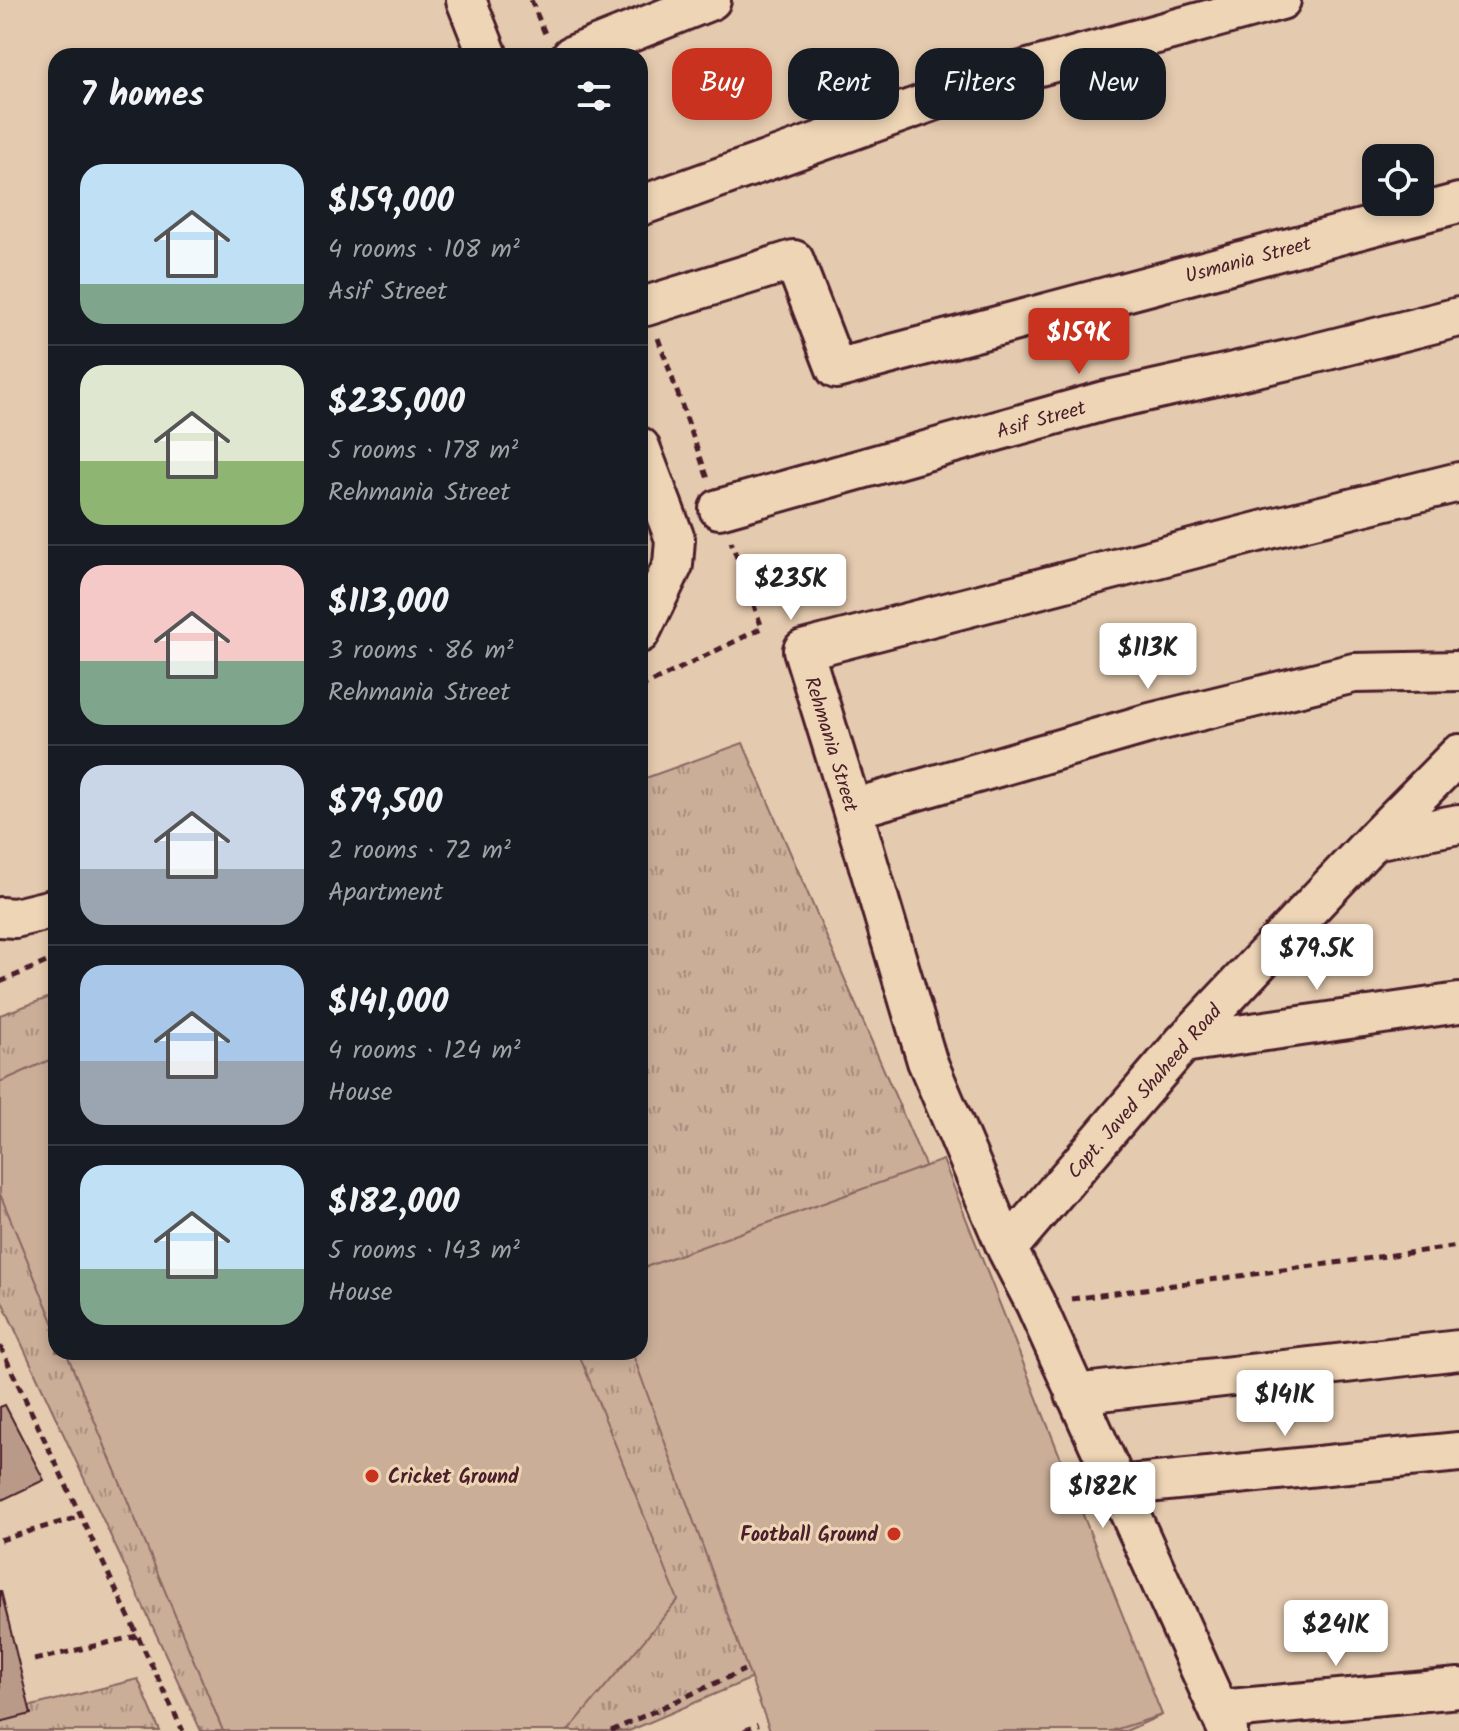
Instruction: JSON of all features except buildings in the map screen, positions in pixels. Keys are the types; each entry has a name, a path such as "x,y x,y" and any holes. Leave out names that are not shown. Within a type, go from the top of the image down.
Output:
{"street":[{"path":"466,0 485,48"},
{"path":"563,48 711,0"},
{"path":"648,203 1003,76 1281,0"},
{"name":"Usmania Street","path":"648,305 794,260 836,369 1459,203"},
{"name":"Asif Street","path":"719,509 1104,401 1292,359 1459,317"},
{"path":"648,468 675,539 673,565 648,617"},
{"name":"Rehmania Street","path":"1007,1249 927,1061 803,650 1459,482"},
{"path":"852,809 1150,723 1354,673 1459,671"},
{"name":"Capt. Javed Shaheed Road","path":"1007,1249 1183,1043 1459,754"},
{"path":"1374,840 1459,824"},
{"path":"0,917 15,918 48,910"},
{"path":"1183,1043 1459,1003"},
{"path":"1007,1249 1035,1303 1224,1721 1459,1688"},
{"path":"1075,1394 1459,1350"},
{"path":"1117,1486 1459,1452"}],"path":[{"path":"531,0 559,48"},
{"path":"0,982 48,961"},
{"path":"1035,1303 1459,1246"},
{"path":"0,1346 183,1731"},
{"path":"0,1540 82,1516"},
{"path":"34,1660 137,1636"},
{"path":"611,1731 744,1670"},
{"path":"744,1731 758,1725"}],"green space":[{"path":"743,743 1162,1715 1126,1731 831,1731 799,1658 629,1731 201,1731 0,1297 0,1015 48,998 48,1360 648,1360 648,777"},
{"path":"48,1061 48,1310 0,1194 0,1082"},
{"name":"Football Ground","path":"943,1160 1162,1715 1111,1731 770,1731 635,1360 648,1360 648,1266"},
{"name":"Cricket Ground","path":"69,1360 581,1360 678,1600 569,1730 223,1731"},
{"path":"138,1679 160,1731 0,1731 0,1714"}],"place":[{"name":"Cricket Ground","path":"372,1476"},
{"name":"Football Ground","path":"894,1534"}]}
